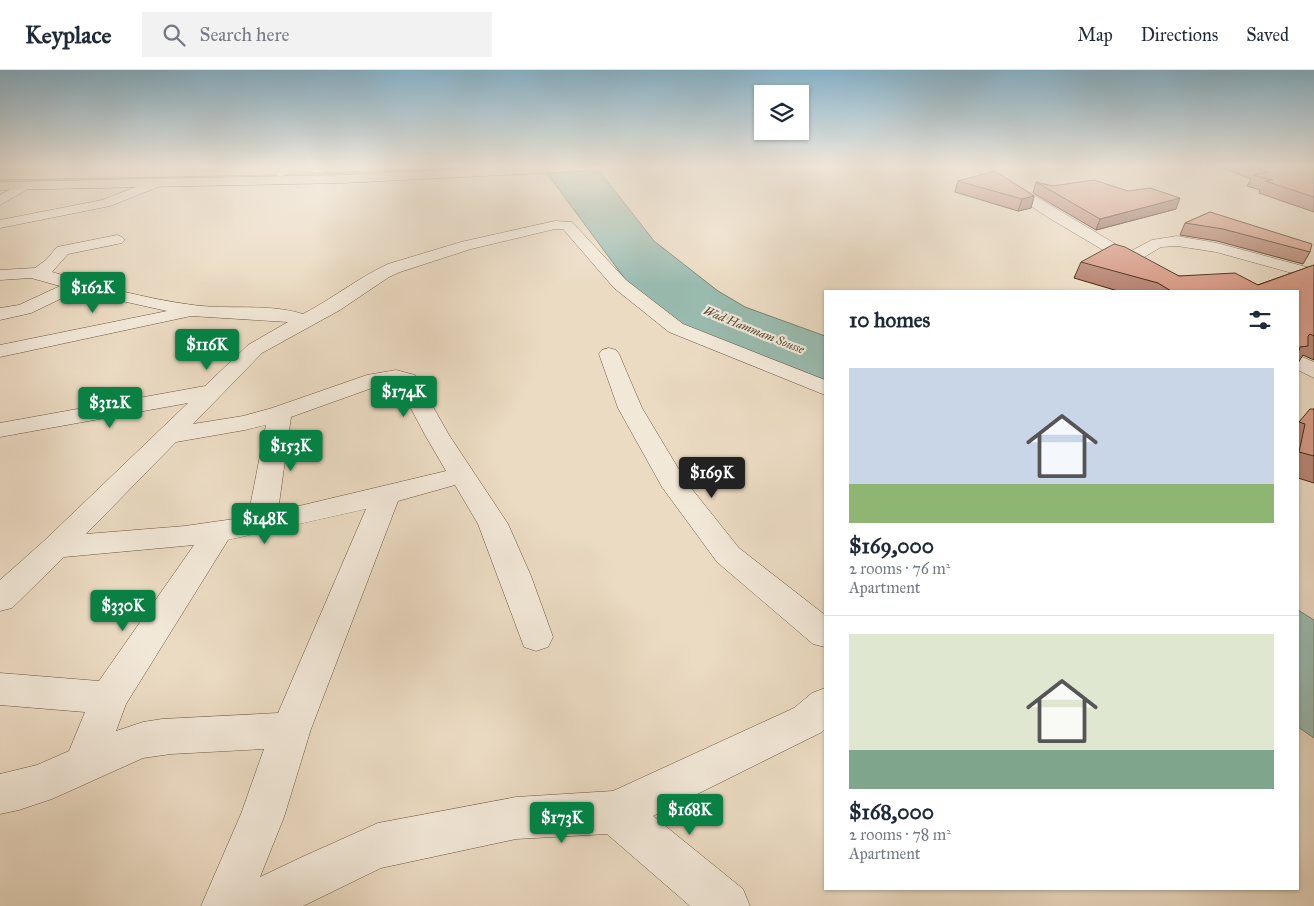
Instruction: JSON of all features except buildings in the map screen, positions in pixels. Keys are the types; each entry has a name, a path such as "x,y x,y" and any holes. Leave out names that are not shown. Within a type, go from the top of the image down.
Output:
{"street":[{"path":"0,224 90,206"},
{"path":"1042,206 1182,290"},
{"path":"4,591 56,547 255,349 333,306 383,273 467,245 554,224 567,225 620,284 676,328 824,388"},
{"path":"38,274 52,263 63,250 117,240"},
{"path":"1130,260 1139,252 1157,243 1177,240 1217,248 1314,274"},
{"path":"0,275 38,274 76,285 193,311 286,315 304,321"},
{"path":"0,314 24,308 76,285"},
{"path":"0,350 193,311"},
{"path":"609,354 630,408 666,471 728,555 824,633"},
{"path":"1299,362 1314,371"},
{"path":"167,436 244,423 280,413 367,382 402,378 407,380 493,524 515,576 536,637"},
{"path":"0,430 213,391"},
{"path":"262,524 280,413"},
{"path":"56,547 219,531 262,524 462,475"},
{"path":"225,906 262,817 291,729 386,495"},
{"path":"85,762 109,698 219,531"},
{"path":"0,689 109,698"},
{"path":"254,906 318,873 378,846 516,818 615,812 808,720 824,705"},
{"path":"0,794 26,789 51,780 108,751 143,740 172,735 219,735 291,729"},
{"path":"615,812 726,906"}],"water":[{"name":"Wad Hammam Sousse","path":"571,206 627,206 654,241 718,291 745,307 824,336 824,380 682,325 628,283"},
{"path":"1299,611 1314,620 1314,738 1299,728"}]}
